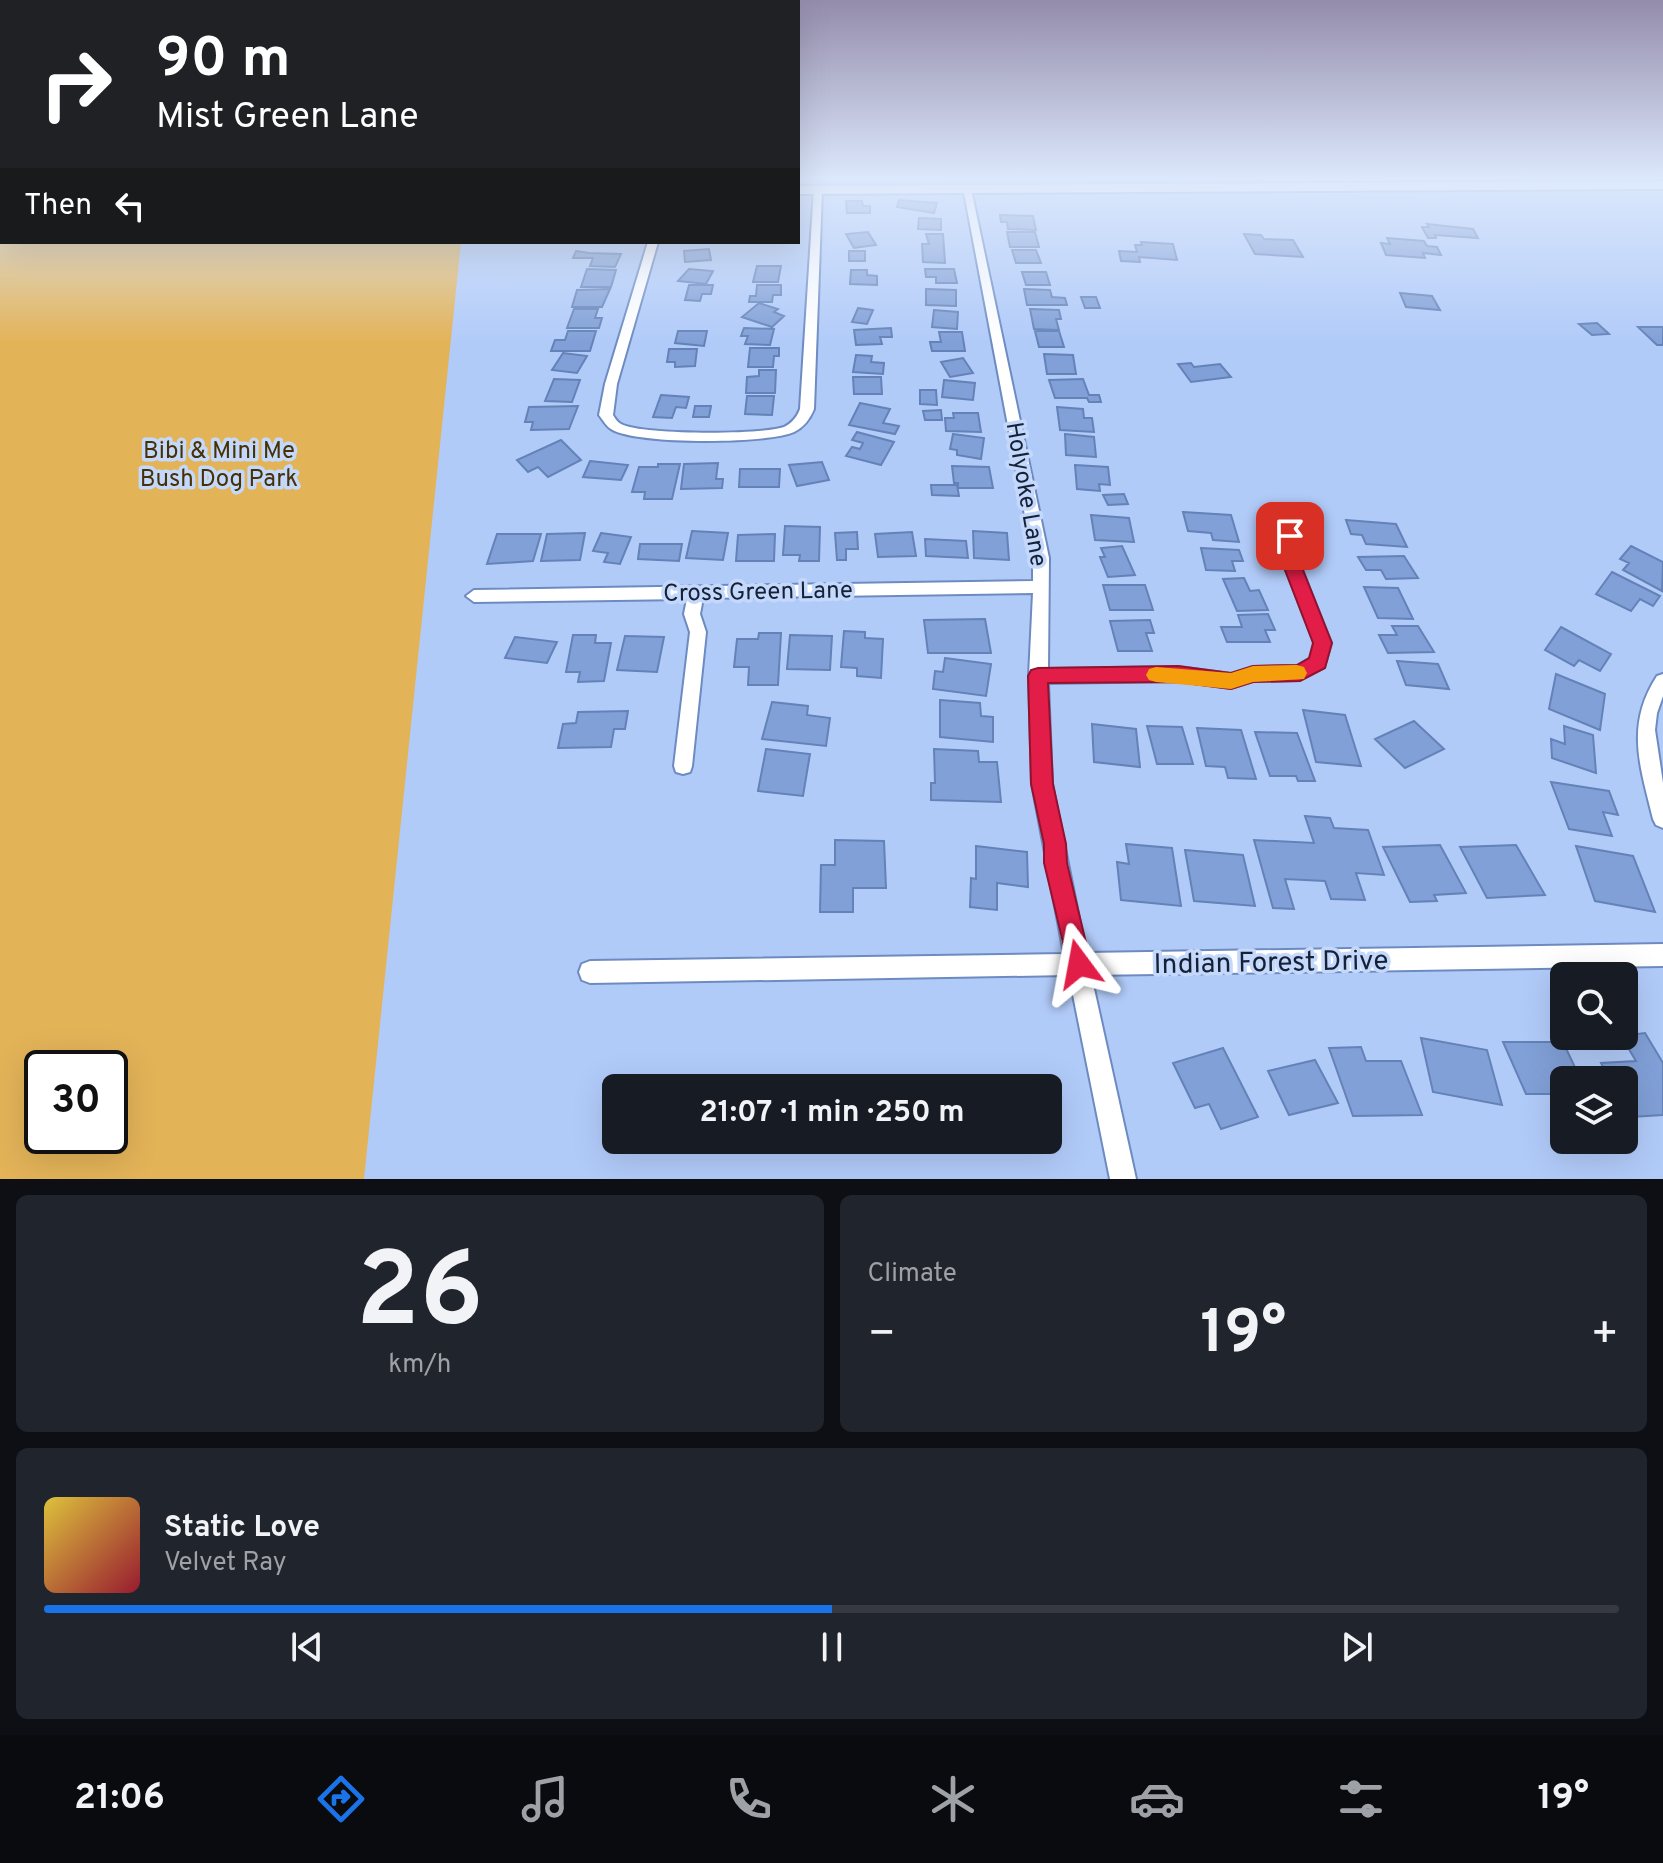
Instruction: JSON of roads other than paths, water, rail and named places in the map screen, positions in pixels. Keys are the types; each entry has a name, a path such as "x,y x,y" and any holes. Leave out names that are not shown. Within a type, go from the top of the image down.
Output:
{"street":[{"path":"652,244 611,384 606,415 616,428 634,433 768,434 783,432 804,417 815,233"},
{"name":"Holyoke Lane","path":"975,233 1035,521 1042,587 1038,676 1042,784 1123,1179"},
{"path":"1038,676 1178,674 1231,681 1253,674 1300,673 1318,662 1323,643 1294,570 1290,536"},
{"name":"Cross Green Lane","path":"474,596 1042,587"},
{"path":"683,766 698,632 692,614 696,592"},
{"path":"1663,681 1654,692 1647,713 1647,754 1663,819"},
{"name":"Indian Forest Drive","path":"590,972 1663,955"}],"park label":[{"name":"Bibi & Mini Me Bush Dog Park","path":"219,464"}]}
